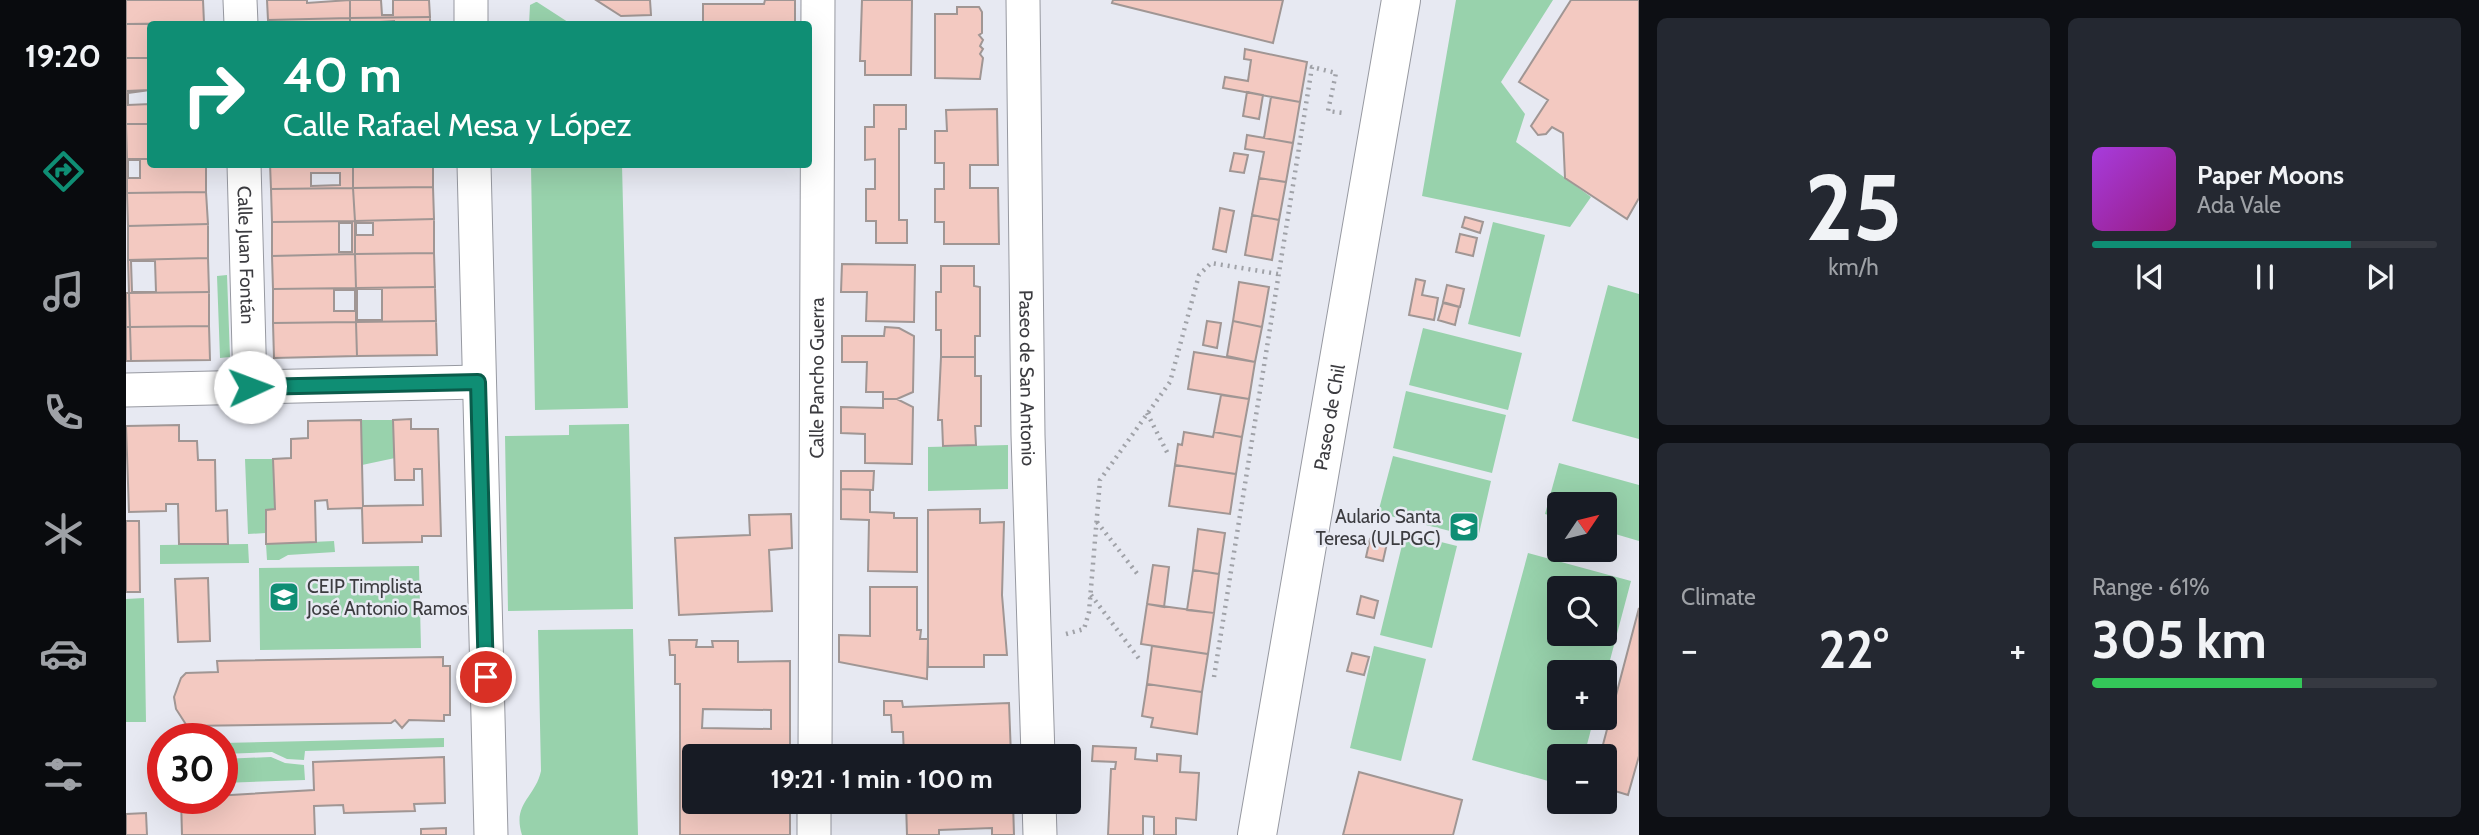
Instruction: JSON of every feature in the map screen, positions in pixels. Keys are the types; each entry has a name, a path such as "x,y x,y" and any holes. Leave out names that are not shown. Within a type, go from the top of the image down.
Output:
{"street":[{"path":"240,0 241,21"},
{"path":"471,0 471,21"},
{"name":"Calle Pancho Guerra","path":"815,744 818,0"},
{"name":"Paseo de San Antonio","path":"1023,0 1028,435 1038,744"},
{"name":"Paseo de Chil","path":"1257,835 1401,0"},
{"name":"Calle Juan Fontán","path":"244,168 250,387"},
{"path":"474,168 491,835"},
{"path":"126,390 478,382"},
{"path":"814,814 814,835"},
{"path":"1039,814 1040,835"}],"path":[{"path":"1214,677 1312,67 1336,73 1328,111"},
{"path":"1034,635 1072,634 1084,629 1090,594 1100,480 1170,382 1199,275 1211,262 1279,274"},
{"path":"1147,413 1168,454"},
{"path":"1096,521 1139,576"},
{"path":"1090,594 1140,660"}],"green space":[{"path":"1456,0 1553,0 1501,82 1525,114 1516,142 1591,197 1570,227 1422,196"},
{"path":"537,2 566,21 529,21 530,5"},
{"path":"531,168 622,168 628,408 535,410"},
{"path":"1493,222 1545,235 1520,337 1468,324"},
{"path":"227,275 230,357 220,358 217,276"},
{"path":"1608,285 1639,294 1639,439 1572,421"},
{"path":"1423,328 1522,353 1508,410 1409,385"},
{"path":"1406,391 1506,415 1492,473 1393,448"},
{"path":"361,420 393,420 395,458 362,465"},
{"path":"629,424 633,609 508,611 505,436 569,435 569,425"},
{"path":"1008,445 1008,489 928,491 928,447"},
{"path":"1393,456 1491,481 1478,538 1378,513"},
{"path":"245,459 273,459 275,509 266,510 266,533 248,534"},
{"path":"1559,463 1639,485 1639,541 1617,535 1617,492 1551,492"},
{"path":"1405,533 1457,546 1432,648 1380,635"},
{"path":"334,541 335,552 288,555 279,560 267,560 266,544"},
{"path":"248,544 249,563 160,564 160,545"},
{"path":"1528,553 1547,558 1547,562 1561,562 1613,576 1547,576 1547,646 1614,646 1610,660 1547,660 1547,730 1591,730 1587,744 1547,744 1547,781 1472,760"},
{"path":"419,566 421,648 260,650 259,568"},
{"path":"1617,577 1631,581 1617,634"},
{"path":"144,598 146,722 126,722 126,599"},
{"path":"633,629 638,835 522,835 522,808 541,771 538,630"},
{"path":"1374,646 1426,659 1401,761 1350,748"},
{"path":"444,738 444,747 305,751 304,760 287,759 272,752 238,753 238,743"},
{"path":"271,757 285,763 304,765 305,780 238,782 238,758"}],"building":[{"path":"126,0 203,0 204,21 147,21 147,24 126,24"},
{"path":"267,0 307,0 307,3 350,0 350,18 268,20"},
{"path":"350,0 381,0 382,15 393,15 393,0 429,0 430,17 350,18"},
{"path":"596,0 650,0 651,15 621,16"},
{"path":"765,0 795,0 795,21 703,21 703,4 764,4"},
{"path":"862,0 912,0 911,75 865,75 865,61 860,61"},
{"path":"1113,0 1283,0 1273,43 1112,3"},
{"path":"1571,0 1639,0 1639,198 1627,219 1565,178 1563,133 1552,127 1546,134 1538,135 1531,126 1548,100 1519,82"},
{"path":"957,7 979,7 982,12 982,33 979,35 983,40 980,54 983,58 980,79 935,78 935,14 957,14"},
{"path":"430,17 430,21 350,21 350,18"},
{"path":"350,18 350,21 268,20"},
{"path":"126,24 147,24 147,58 126,58"},
{"path":"1245,49 1307,62 1300,102 1223,88 1225,77 1248,81 1251,60 1244,59"},
{"path":"126,58 147,58 147,90 126,91"},
{"path":"147,90 128,93 128,105 147,104 147,124 126,124 126,91"},
{"path":"1247,92 1263,95 1259,119 1243,116"},
{"path":"1271,97 1300,102 1293,143 1264,138"},
{"path":"874,105 906,105 906,129 899,129 899,220 907,220 907,243 876,243 876,221 866,221 866,189 875,189 875,159 865,160 865,127 874,127"},
{"path":"997,109 998,165 970,165 970,188 998,188 999,244 944,244 944,222 935,222 935,189 944,189 944,163 935,163 935,131 947,131 946,110"},
{"path":"126,124 147,124 147,159 127,159"},
{"path":"1247,135 1293,143 1286,182 1259,178 1264,152 1245,149"},
{"path":"1234,153 1248,155 1244,173 1230,171"},
{"path":"127,159 147,159 147,168 206,168 206,192 127,193","holes":["128,160 140,160 140,178 128,178"]},
{"path":"270,168 353,168 353,188 271,189","holes":["311,173 340,173 340,185 311,186"]},
{"path":"353,168 433,168 433,187 353,188"},
{"path":"1259,178 1286,182 1279,220 1252,215"},
{"path":"433,187 434,219 355,221 353,188"},
{"path":"353,188 355,221 272,222 271,189"},
{"path":"206,192 208,224 128,226 127,193"},
{"path":"1220,208 1234,211 1226,252 1213,249"},
{"path":"1252,215 1279,220 1272,260 1245,255"},
{"path":"1465,217 1483,222 1480,233 1462,227"},
{"path":"434,219 434,253 355,254 355,221","holes":["356,223 373,223 373,235 356,235"]},
{"path":"355,221 355,254 272,256 272,222","holes":["339,223 352,223 352,252 339,252"]},
{"path":"208,224 208,258 128,260 128,226"},
{"path":"1460,234 1477,238 1473,256 1456,252"},
{"path":"434,253 435,287 356,288 355,254"},
{"path":"355,254 356,288 273,289 272,256"},
{"path":"208,258 209,292 129,293 128,260","holes":["131,261 155,261 156,292 132,292"]},
{"path":"842,264 915,265 914,322 866,321 867,292 841,292"},
{"path":"941,266 974,266 974,286 980,287 980,336 975,336 975,357 941,357 941,330 936,330 936,292 941,292"},
{"path":"1416,279 1425,281 1422,295 1438,298 1434,320 1409,315"},
{"path":"1239,282 1269,287 1262,327 1233,321"},
{"path":"1447,285 1464,289 1460,307 1443,302"},
{"path":"435,287 436,321 356,322 356,288","holes":["357,289 382,289 382,320 357,320"]},
{"path":"356,288 356,322 273,323 273,289","holes":["334,290 355,290 355,311 334,311"]},
{"path":"209,292 209,326 130,327 129,293"},
{"path":"126,293 129,293 130,327 126,327"},
{"path":"1443,303 1459,307 1455,325 1438,320"},
{"path":"436,321 437,355 357,356 356,322"},
{"path":"1207,321 1221,323 1217,348 1203,345"},
{"path":"1233,321 1262,327 1255,362 1227,356"},
{"path":"356,322 357,356 274,358 273,323"},
{"path":"209,326 210,360 131,361 130,327"},
{"path":"126,327 130,327 131,361 126,361"},
{"path":"885,327 899,328 914,336 913,392 897,399 883,399 883,392 866,392 867,362 842,362 842,336 884,336"},
{"path":"1194,352 1255,362 1249,399 1188,389"},
{"path":"941,357 975,357 975,376 981,376 981,426 975,426 976,445 943,446 942,420 938,420"},
{"path":"1221,395 1249,399 1242,437 1214,432"},
{"path":"883,399 897,399 913,407 912,464 865,463 865,434 841,433 841,407 883,408"},
{"path":"411,419 411,429 438,429 441,536 422,536 422,542 363,543 362,508 328,509 327,500 315,501 316,542 266,544 266,510 275,509 273,459 291,458 291,439 308,438 308,421 361,420 363,506 423,505 422,469 414,469 414,480 395,480 393,420"},
{"path":"179,425 179,441 197,441 198,460 215,460 216,511 227,510 228,544 179,544 178,504 166,504 166,511 129,512 126,426"},
{"path":"1184,432 1213,437 1214,432 1242,437 1236,474 1175,465 1178,444 1182,445"},
{"path":"1175,465 1236,474 1230,514 1169,506"},
{"path":"841,471 874,471 873,490 841,489"},
{"path":"841,489 870,490 870,512 894,513 894,518 917,518 917,572 868,571 869,520 841,519"},
{"path":"980,509 980,523 1004,522 1002,595 1007,655 984,655 984,667 928,667 928,510"},
{"path":"791,514 792,548 769,550 772,611 679,615 675,538 750,535 749,515"},
{"path":"126,521 139,521 140,592 126,592"},
{"path":"1198,529 1225,533 1219,574 1193,570"},
{"path":"1370,539 1387,543 1383,561 1366,557"},
{"path":"1153,565 1169,567 1164,607 1147,604"},
{"path":"1193,570 1219,574 1214,613 1187,610"},
{"path":"208,578 210,641 178,642 175,579"},
{"path":"870,587 917,587 917,630 921,630 920,639 928,639 927,679 839,662 839,635 870,636"},
{"path":"1361,596 1378,601 1374,618 1357,614"},
{"path":"1147,604 1214,613 1208,654 1141,644"},
{"path":"1639,608 1639,756 1628,795 1617,792 1617,744 1603,744 1607,730 1617,730 1617,691"},
{"path":"669,640 697,640 696,647 713,647 712,641 738,641 738,662 790,661 790,744 682,744 682,814 790,814 790,835 680,835 680,684 675,684 675,655 670,655","holes":["703,709 771,710 771,729 702,728"]},
{"path":"1152,646 1208,654 1202,692 1147,684"},
{"path":"1352,653 1369,657 1364,675 1347,671"},
{"path":"443,657 443,666 450,666 450,715 444,715 444,721 409,720 402,728 395,720 391,723 238,725 238,723 185,723 176,709 174,697 181,678 186,673 218,672 217,661"},
{"path":"1147,684 1202,692 1197,734 1151,727 1153,718 1142,716"},
{"path":"884,701 902,701 903,707 1009,703 1011,744 904,744 903,732 892,732 891,715 884,715"},
{"path":"1093,746 1136,748 1135,759 1157,761 1157,754 1181,756 1180,772 1199,773 1196,820 1176,818 1176,835 1154,835 1154,817 1143,816 1143,835 1108,835 1111,769 1115,769 1116,762 1092,761"},
{"path":"444,757 445,803 414,804 415,811 344,813 343,805 314,806 315,835 182,835 181,814 238,814 238,795 314,790 313,762"},
{"path":"1359,772 1462,800 1453,835 1343,835"},
{"path":"146,813 147,835 126,835 126,814"},
{"path":"906,814 1013,814 1014,835 992,835 992,828 939,830 939,835 907,835"},
{"path":"446,828 446,835 421,835 421,829"}],"place":[{"name":"Aulario Santa Teresa (ULPGC)","path":"1464,527"},
{"name":"CEIP Timplista José Antonio Ramos","path":"284,597"}],"route":[{"path":"250,387 478,382 486,677"}]}
